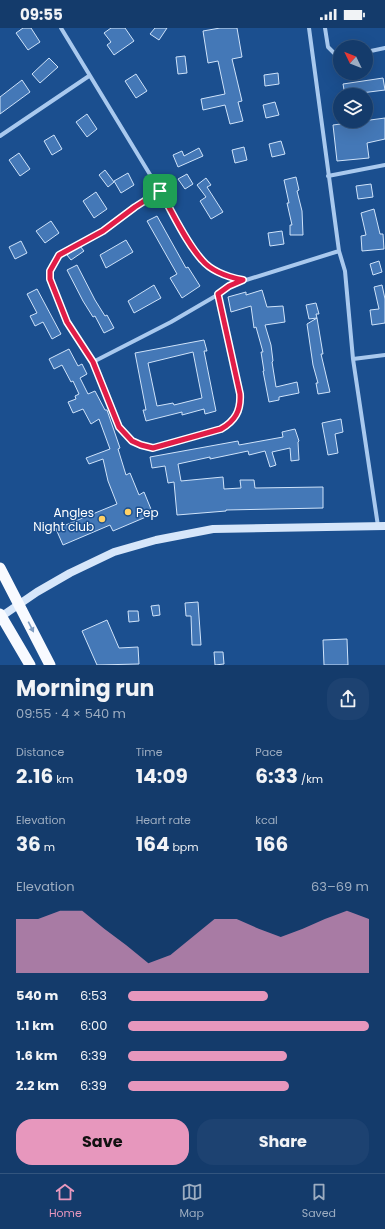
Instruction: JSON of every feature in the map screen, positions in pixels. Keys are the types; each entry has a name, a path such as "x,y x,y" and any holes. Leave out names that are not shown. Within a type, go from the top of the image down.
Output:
{"highway":[{"path":"0,568 50,665"},
{"path":"1,616 30,665"}],"main road":[{"path":"1,616 20,605 37,592 70,573 114,552 156,540 213,529 381,526"}],"street":[{"path":"61,28 160,191 183,232 202,260 227,276 243,280"},
{"path":"309,28 339,251 345,270 353,359 381,526"},
{"path":"324,28 328,47 333,51"},
{"path":"373,51 385,48"},
{"path":"0,136 89,76"},
{"path":"328,176 385,165"},
{"path":"160,191 135,207 103,231 59,255 50,271 50,279 67,322 93,362 119,427 132,441 153,448 221,429 230,424 236,417 240,405 240,394 218,294"},
{"path":"93,362 170,322 229,286 243,280 339,251"},
{"path":"353,359 385,355"}],"building":[{"path":"23,28 31,28 40,42 28,50 16,33"},
{"path":"111,28 125,28 134,41 114,55 107,45 111,42 104,33"},
{"path":"155,28 167,28 159,40 150,34"},
{"path":"220,28 237,28 242,57 232,59 242,101 238,102 243,121 230,124 225,105 203,110 201,99 225,94 218,61 208,63 203,31"},
{"path":"185,56 187,73 178,74 176,57"},
{"path":"49,58 58,67 40,83 32,74"},
{"path":"278,73 279,84 265,86 264,75"},
{"path":"136,74 147,91 136,98 125,81"},
{"path":"383,78 385,90 373,92 373,88 344,88 343,84"},
{"path":"22,80 30,92 0,114 0,97"},
{"path":"275,102 279,115 266,118 263,105"},
{"path":"87,114 97,129 87,137 76,122"},
{"path":"385,118 385,139 367,143 369,158 337,161 333,128 373,128 373,120"},
{"path":"54,135 62,149 52,155 44,141"},
{"path":"281,141 285,154 272,157 269,144"},
{"path":"244,147 247,160 235,163 232,150"},
{"path":"199,148 203,156 178,167 173,155 182,151 184,156"},
{"path":"19,153 30,169 20,176 9,160"},
{"path":"105,170 114,182 108,187 99,175"},
{"path":"128,173 134,185 121,193 114,181"},
{"path":"187,174 193,184 185,189 178,179"},
{"path":"296,177 299,190 297,191 302,211 303,235 290,235 290,225 292,225 284,180"},
{"path":"206,178 211,185 207,187 223,212 211,219 200,201 206,197 197,185"},
{"path":"371,184 373,197 358,199 356,186"},
{"path":"96,192 107,209 94,218 83,201"},
{"path":"374,209 380,234 383,234 384,249 362,251 361,236 366,235 361,213"},
{"path":"157,216 186,268 188,267 200,286 182,298 170,278 177,274 147,221"},
{"path":"51,221 59,233 45,243 36,231"},
{"path":"282,231 284,244 270,246 268,233"},
{"path":"126,240 133,252 106,268 100,255"},
{"path":"21,241 27,253 15,259 9,247"},
{"path":"80,246 84,251 71,260 67,255"},
{"path":"379,261 382,272 373,275 370,264"},
{"path":"77,265 95,300 105,316 107,315 114,328 104,333 95,316 93,317 83,301 67,270"},
{"path":"154,285 161,298 134,313 128,301"},
{"path":"382,285 385,299 385,323 372,325 370,310 379,309 374,287"},
{"path":"37,289 61,334 52,339 43,322 35,326 30,316 37,313 27,294"},
{"path":"262,290 267,307 283,306 285,322 265,325 271,345 276,387 297,382 299,393 279,397 279,400 269,402 263,371 261,352 263,352 256,327 254,328 251,306 231,312 228,297 246,292 246,295"},
{"path":"316,303 319,314 316,314 317,318 309,319 306,305"},
{"path":"317,318 323,354 321,354 330,392 318,394 316,383 318,383 313,365 307,324"},
{"path":"204,340 207,351 204,351 216,411 205,414 204,409 182,415 182,412 146,421 143,410 146,410 135,353","holes":["193,352 202,398 174,405 173,403 157,406 148,363"]},
{"path":"69,349 78,366 82,364 87,374 80,378 88,394 95,391 105,410 107,410 120,448 118,449 126,475 130,473 139,495 144,492 153,514 113,531 110,525 63,545 56,529 117,504 108,481 103,459 89,464 86,458 110,449 99,419 91,424 83,409 73,413 68,402 76,399 75,396 79,394 73,381 71,382 62,365 54,369 49,359"},
{"path":"341,419 343,432 335,434 338,453 328,455 322,423"},
{"path":"295,429 299,441 299,460 291,461 290,448 272,452 276,465 270,467 265,451 249,455 248,451 210,459 210,457 178,464 181,481 223,477 224,489 241,488 240,480 254,480 255,488 323,487 323,508 226,510 177,515 174,482 168,483 165,466 152,468 150,457 238,441 239,445 283,437 282,432"},
{"path":"198,602 201,645 192,645 191,616 186,616 185,603"},
{"path":"159,605 160,615 153,616 151,606"},
{"path":"128,611 138,611 139,621 129,622"},
{"path":"107,620 119,648 138,647 139,664 97,665 82,631"},
{"path":"347,639 348,665 324,665 323,640"},
{"path":"214,652 223,652 224,664 215,665"}],"place":[{"name":"Pep","path":"128,512"},
{"name":"Angles Night club","path":"102,519"}],"route":[{"path":"160,191 183,232 202,260 227,276 243,280 229,286 218,294 240,394 240,405 236,417 230,424 221,429 153,448 132,441 119,427 93,362 67,322 50,279 50,271 59,255 103,231 135,207 160,191"}]}
